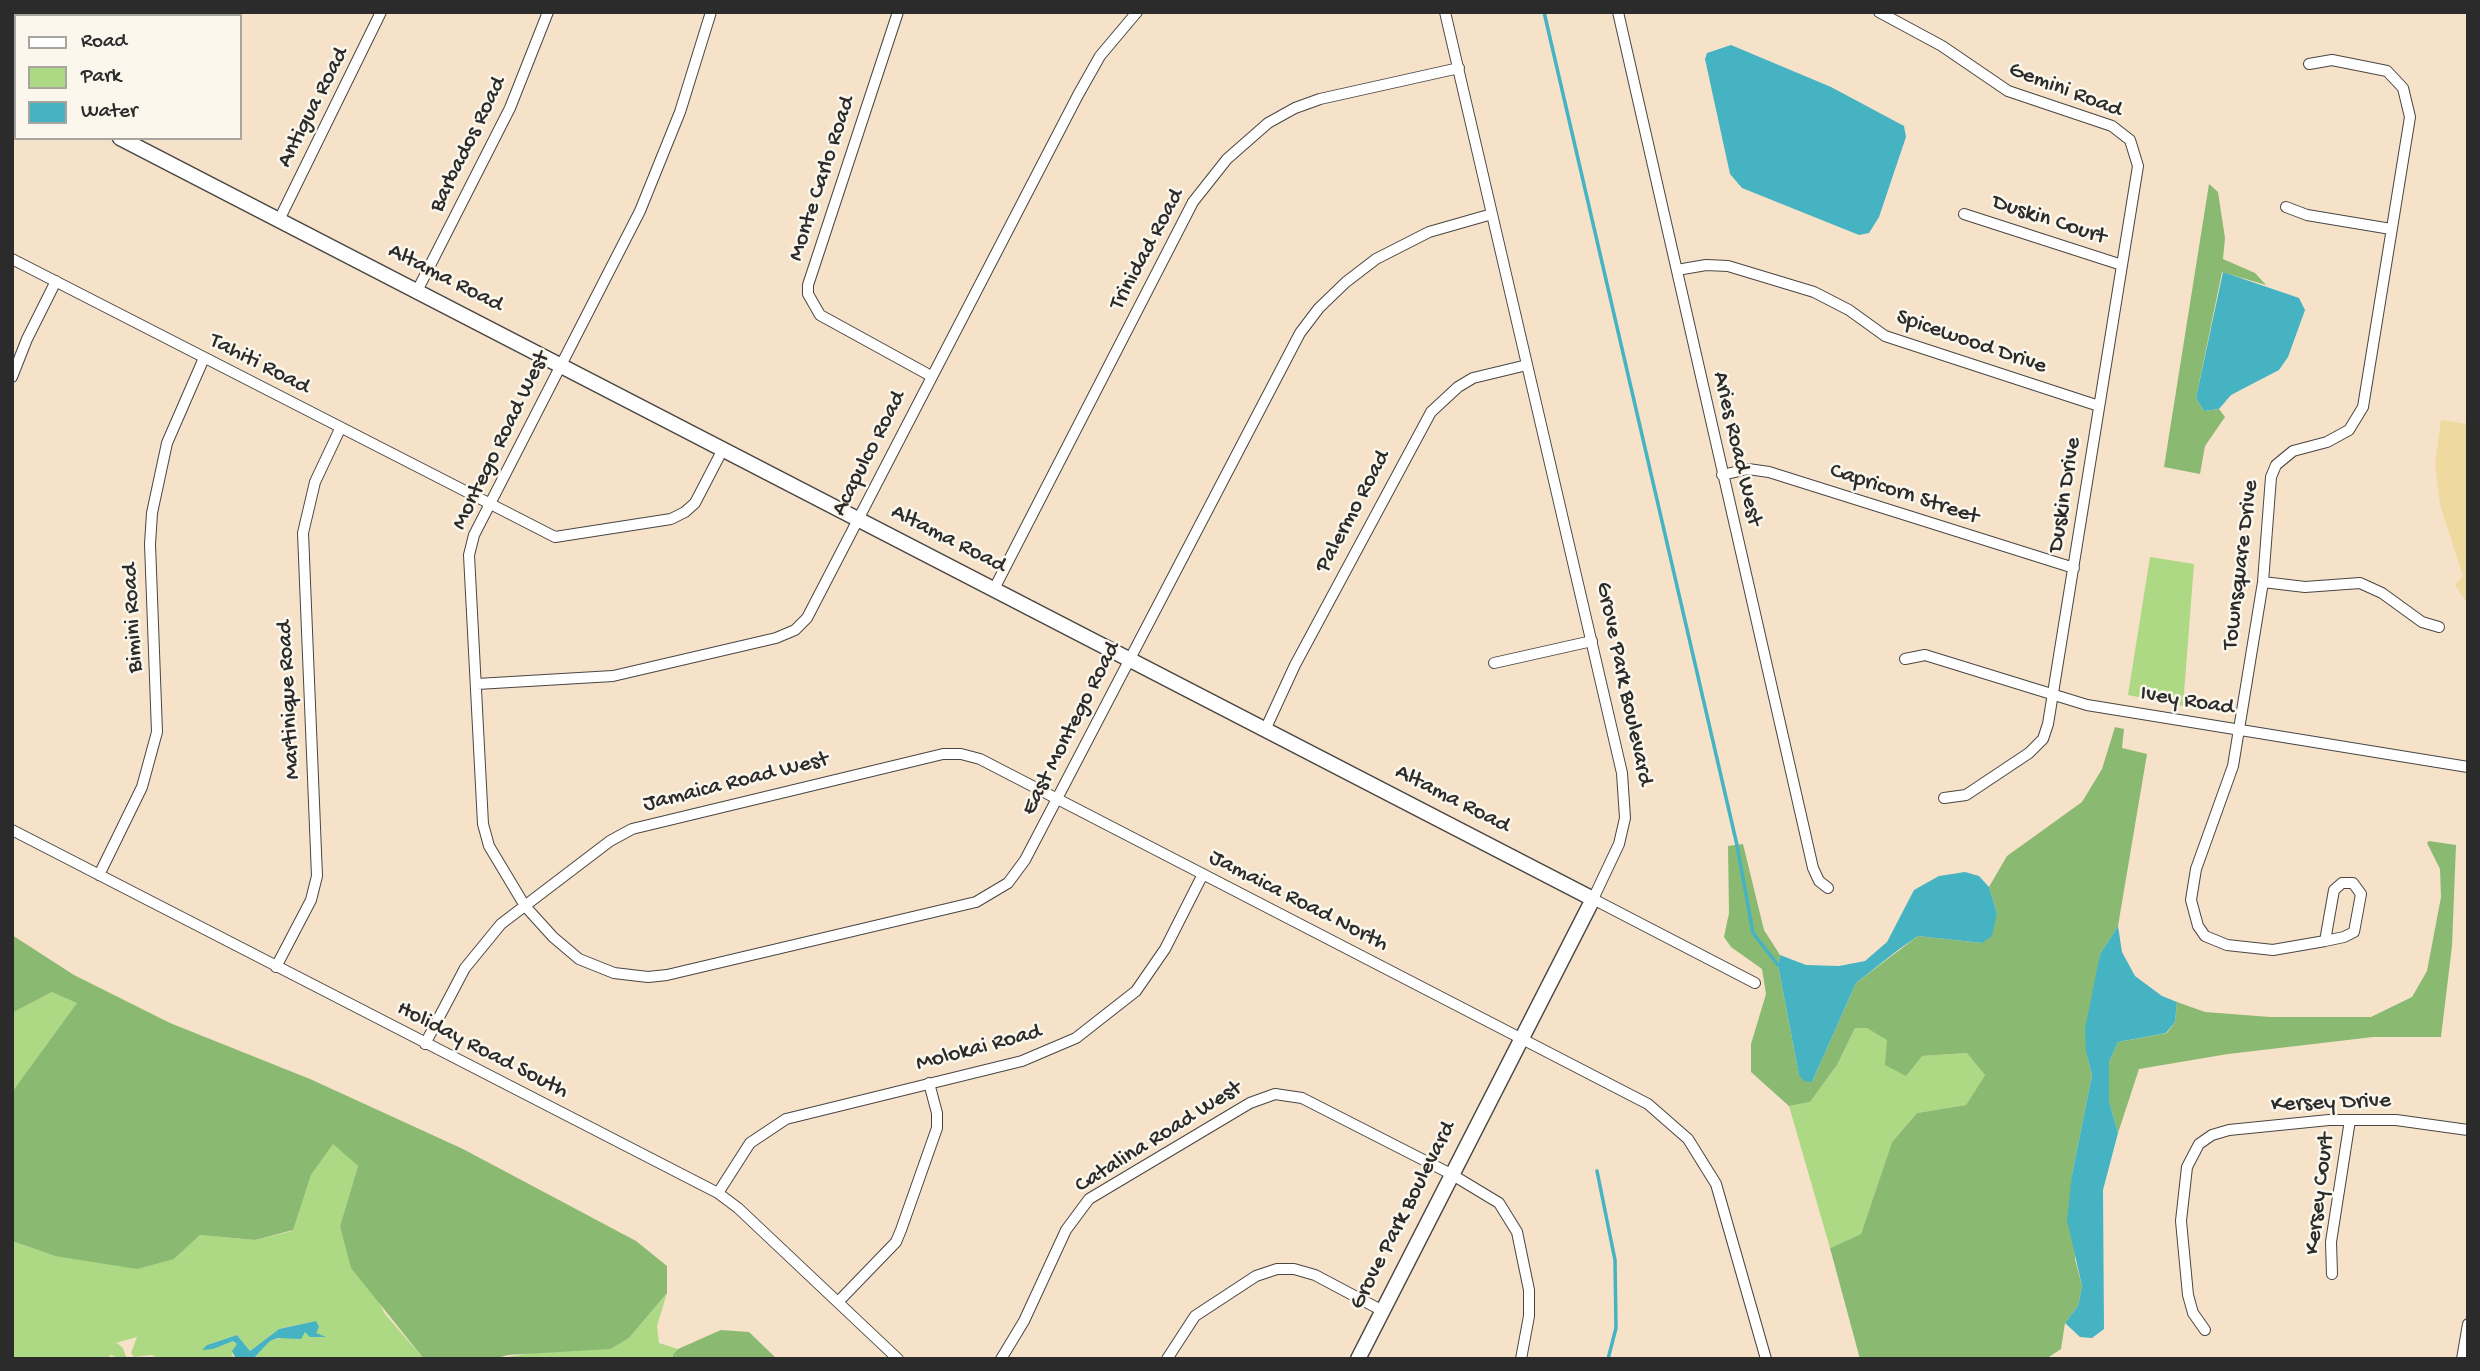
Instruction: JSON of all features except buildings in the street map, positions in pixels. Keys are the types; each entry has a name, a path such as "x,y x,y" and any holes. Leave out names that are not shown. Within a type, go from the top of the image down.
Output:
{"street":[{"name":"Antigua Road","path":"279,220 381,12"},
{"name":"Barbados Road","path":"417,291 510,108 548,12"},
{"name":"Montego Road West","path":"525,906 496,861 483,824 469,555 474,535 640,211 680,112 711,12"},
{"name":"Monte Carlo Road","path":"898,12 812,273 808,294 813,307 821,315 931,376"},
{"name":"Acapulco Road","path":"477,684 613,676 776,638 795,630 807,618 1100,56 1137,12"},
{"name":"Grove Park Boulevard","path":"1358,1359 1594,899 1619,844 1625,818 1626,794 1446,12"},
{"name":"Aries Road West","path":"1618,12 1813,868 1819,881 1828,888"},
{"name":"Gemini Road","path":"1879,12 1942,46 2008,91 2112,126 2130,140"},
{"name":"Townsquare Drive","path":"2309,64 2324,60 2375,66 2387,72 2403,88 2410,107 2410,117 2363,407 2357,420 2339,437 2293,451 2276,465 2266,505 2263,582 2229,784 2196,869 2191,901 2198,926 2215,941 2244,948 2273,950 2325,941"},
{"name":"Trinidad Road","path":"994,589 1193,202 1227,159 1268,124 1295,108 1320,99 1459,68"},
{"name":"Altama Road","path":"126,140 1755,983"},
{"name":"Duskin Drive","path":"1944,798 1966,795 2029,753 2043,739 2053,695 2138,166 2130,140"},
{"path":"2286,207 2307,215 2391,229"},
{"name":"East Montego Road","path":"525,906 566,949 595,967 632,976 667,975 985,899 1008,883 1021,867 1057,799 1284,359 1319,308 1346,282 1376,259 1414,238 1451,223 1492,214"},
{"name":"Duskin Court","path":"1964,215 2122,265"},
{"name":"Tahiti Road","path":"12,259 489,506 555,537 671,519 695,503 723,449"},
{"name":"Spicewood Drive","path":"1677,270 1706,265 1728,266 1814,292 1849,310 1885,336 2099,406"},
{"path":"12,377 27,339 56,281"},
{"name":"Bimini Road","path":"99,875 142,788 157,732 150,544 152,513 167,443 204,358"},
{"name":"Palermo Road","path":"1265,730 1301,653 1431,412 1458,387 1473,378 1527,365"},
{"name":"Martinique Road","path":"276,967 311,900 317,876 303,533 314,482 340,429"},
{"name":"Capricorn Street","path":"1722,475 1748,469 1769,472 2074,568"},
{"path":"2263,582 2305,587 2360,583 2382,593 2421,622 2439,627"},
{"path":"1494,663 1592,641"},
{"name":"Ivey Road","path":"1905,659 1925,655 2087,705 2468,768"},
{"name":"Jamaica Road West","path":"425,1044 472,957 501,924 610,841 632,828 943,754 979,759 1057,799"},
{"name":"Jamaica Road North","path":"1057,799 1648,1104 1688,1139 1703,1159 1725,1208 1766,1359"},
{"name":"Holiday Road South","path":"12,830 718,1193 898,1359"},
{"name":"Molokai Road","path":"718,1193 751,1143 786,1119 1022,1061 1076,1038 1101,1022 1136,991 1152,970 1203,874"},
{"path":"2342,883 2353,883 2361,894 2356,927 2350,935 2325,941 2334,890 2342,883"},
{"path":"838,1302 896,1241 901,1230 937,1128 937,1113 929,1083"},
{"name":"Catalina Road West","path":"1001,1359 1024,1321 1066,1230 1082,1206 1096,1194 1261,1098 1275,1094 1302,1098 1451,1174 1499,1203 1517,1232 1529,1290 1529,1316 1521,1359"},
{"name":"Kersey Drive","path":"2205,1330 2193,1313 2188,1295 2181,1221 2186,1167 2200,1144 2212,1135 2229,1129 2350,1120 2396,1120 2468,1130"},
{"name":"Kersey Court","path":"2332,1274 2331,1242 2350,1120"},
{"path":"1167,1359 1195,1316 1256,1276 1271,1271 1300,1270 1381,1310"},
{"path":"2462,1359 2468,1324"}],"green space":[{"path":"2209,184 2218,192 2225,238 2223,259 2255,273 2266,285 2222,272 2196,398 2204,411 2219,409 2225,417 2205,446 2200,474 2164,467"},
{"path":"2150,557 2194,564 2183,706 2128,695"},
{"path":"2115,727 2124,729 2122,748 2147,754 2118,926 2100,954 2086,1052 2092,1075 2072,1175 2075,1259 2082,1286 2078,1306 2065,1323 2061,1349 2046,1359 1860,1359 1830,1248 1861,1234 1892,1142 1917,1113 1966,1105 1985,1075 1967,1053 1922,1056 1906,1076 1885,1065 1887,1040 1867,1028 1855,1028 1837,1065 1810,1102 1789,1106 1751,1072 1751,1044 1766,994 1762,969 1731,947 1724,937 1729,913 1728,846 1743,844 1764,930 1780,955 1778,965 1799,1075 1812,1082 1856,983 1918,936 1982,943 1997,913 1989,887 2007,856 2082,802 2102,769"},
{"path":"2429,841 2456,845 2452,946 2441,1037 2373,1037 2228,1054 2139,1069 2118,1133 2109,1101 2109,1062 2118,1042 2167,1033 2175,1022 2177,1002 2205,1012 2270,1017 2371,1017 2412,997 2427,971 2441,897 2440,869 2427,843"},
{"path":"12,935 74,975 170,1023 310,1079 463,1149 636,1241 667,1266 667,1293 629,1338 610,1349 508,1355 494,1359 424,1359 351,1268 340,1226 358,1166 333,1144 311,1175 293,1230 255,1240 200,1235 174,1259 137,1269 55,1256 12,1241 12,1092 77,1003 52,992 12,1013"},
{"path":"52,992 78,1002 12,1092 12,1013"},
{"path":"1855,1028 1867,1028 1922,1056 1968,1053 1985,1075 1966,1105 1917,1113 1892,1142 1861,1234 1830,1248 1789,1106 1810,1102 1837,1065"},
{"path":"333,1143 358,1166 340,1226 385,1314 424,1359 253,1359 270,1341 305,1331 316,1333 316,1321 279,1329 250,1351 237,1335 207,1345 233,1341 237,1344 232,1355 236,1359 159,1359 152,1355 134,1357 131,1353 137,1337 112,1344 117,1343 123,1348 126,1357 121,1359 111,1355 107,1359 12,1359 12,1241 55,1256 174,1259 200,1235 255,1240 292,1231 311,1175"},
{"path":"667,1293 657,1326 659,1343 678,1349 673,1354 673,1359 494,1359 629,1338"},
{"path":"721,1330 749,1332 777,1359 673,1359 673,1354 678,1349"}],"sand":[{"path":"2441,420 2468,424 2468,604 2455,585 2463,576 2440,505 2435,465"}],"water":[{"path":"1731,45 1831,87 1904,126 1906,137 1879,217 1869,233 1859,235 1742,188 1730,174 1705,59 1707,53"},
{"path":"2223,272 2299,298 2305,310 2288,357 2279,370 2231,395 2219,409 2204,411 2196,398"},
{"path":"1965,872 1979,876 1989,887 1997,913 1992,936 1982,943 1918,936 1898,950 1856,983 1812,1082 1804,1081 1799,1075 1778,965 1780,955 1806,965 1839,966 1865,961 1887,942 1914,890 1939,876"},
{"path":"2118,926 2122,952 2135,976 2162,996 2177,1002 2175,1022 2166,1033 2118,1042 2109,1062 2109,1101 2118,1133 2103,1190 2104,1329 2092,1338 2080,1337 2065,1323 2078,1306 2082,1286 2067,1220 2072,1175 2092,1075 2086,1052 2085,1029 2100,954"},
{"path":"316,1321 319,1327 316,1333 326,1337 310,1337 305,1332 301,1339 278,1338 270,1341 253,1359 236,1359 232,1351 237,1344 233,1341 213,1349 202,1350 207,1345 237,1335 250,1351 279,1329"}],"waterway":[{"path":"1544,12 1737,845 1753,933 1778,965"},
{"path":"1597,1171 1615,1260 1616,1328 1608,1359"}]}
